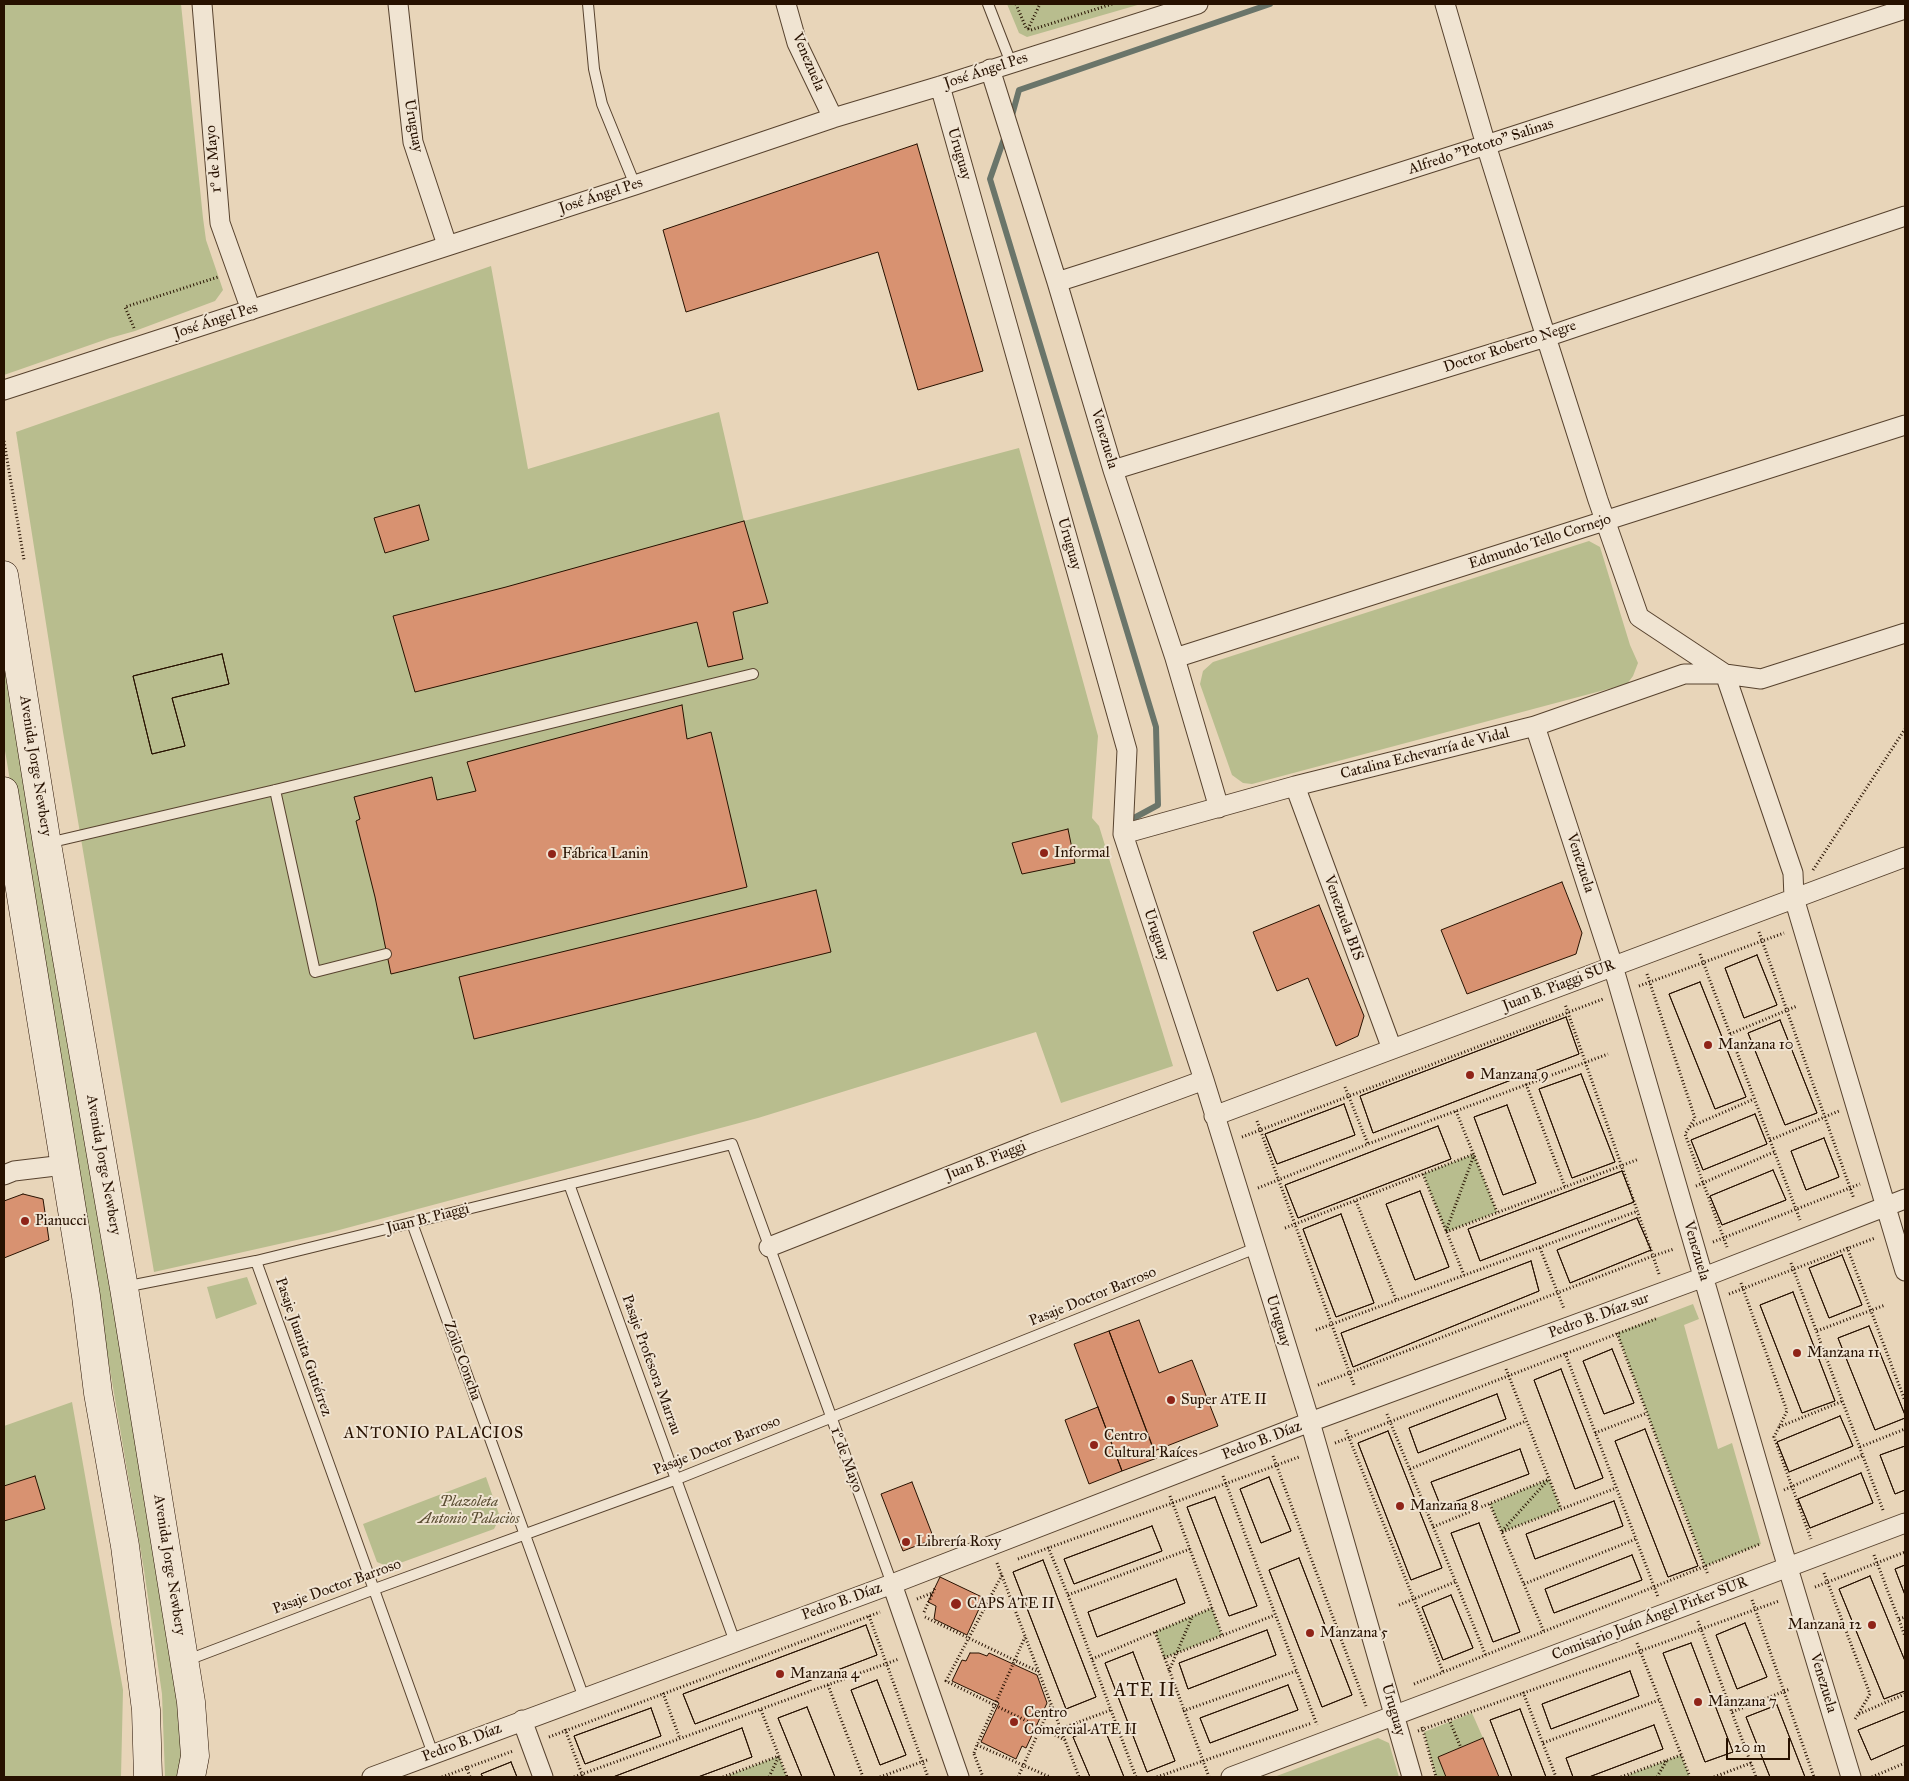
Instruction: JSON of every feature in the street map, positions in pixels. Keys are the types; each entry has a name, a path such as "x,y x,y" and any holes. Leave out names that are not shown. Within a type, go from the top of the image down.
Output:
{"main road":[{"name":"Avenida Jorge Newbery","path":"4,575 47,844 124,1288 191,1702 197,1770"},
{"path":"4,792 6,821 86,1296 98,1393 125,1546 138,1635 146,1710 148,1777"}],"street":[{"name":"1º de Mayo","path":"202,4 220,223 251,310"},
{"name":"Uruguay","path":"398,4 412,142 447,245"},
{"name":"Venezuela","path":"786,4 797,43 833,118"},
{"name":"José Ángel Pes","path":"4,390 635,185 833,118 1198,4"},
{"path":"1445,4 1486,145 1546,337 1605,522 1639,617 1725,674 1760,680 1905,633"},
{"name":"Alfredo \"Pototo\" Salinas","path":"1057,282 1905,9"},
{"name":"Venezuela","path":"990,69 1057,282 1113,470 1175,658 1219,808"},
{"name":"Uruguay","path":"940,86 1127,750 1123,834 1204,1080 1310,1422 1412,1777"},
{"name":"Doctor Roberto Negre","path":"1113,470 1546,337 1905,216"},
{"name":"Edmundo Tello Cornejo","path":"1175,658 1905,425"},
{"name":"Catalina Echevarría de Vidal","path":"1123,834 1295,786 1535,726 1684,674 1725,674"},
{"path":"1725,674 1793,873 1794,898 1887,1205 1905,1271"},
{"name":"Venezuela","path":"1535,726 1613,966 1851,1777"},
{"name":"Venezuela BIS","path":"1295,786 1392,1049"},
{"name":"Juan B. Piaggi SUR","path":"1214,1116 1905,857"},
{"name":"Juan B. Piaggi","path":"769,1247 1033,1143 1204,1080"},
{"path":"4,1175 14,1171 64,1165"},
{"path":"1887,1205 1905,1199"},
{"name":"Pedro B. Díaz sur","path":"1310,1422 1340,1413 1380,1396 1704,1277 1887,1205"},
{"name":"Pedro B. Díaz","path":"372,1777 892,1584 1310,1422"},
{"name":"Comisario Juán Ángel Pirker SUR","path":"1231,1777 1898,1526"},
{"name":"1º de Mayo","path":"892,1584 959,1777"},
{"path":"522,1720 544,1777"}],"lane":[{"path":"588,4 594,69 602,104 635,185"},
{"path":"988,4 1011,63"},
{"path":"47,844 753,674"},
{"path":"275,790 315,972 386,954"},
{"name":"Juan B. Piaggi","path":"124,1288 256,1261 732,1144"},
{"name":"1º de Mayo","path":"732,1144 892,1584"},
{"name":"Pasaje Profesora Marrau","path":"569,1184 735,1642"},
{"name":"Zoilo Concha","path":"412,1223 584,1698"},
{"name":"Pasaje Doctor Barroso","path":"184,1661 677,1479 1256,1248"},
{"name":"Pasaje Juanita Gutiérrez","path":"256,1261 372,1590 433,1754"}],"path":[{"path":"1016,4 1028,29"},
{"path":"1028,29 1040,4"},
{"path":"1028,29 1031,30 1112,4"},
{"path":"135,331 126,307 218,277"},
{"path":"1794,898 1905,730"},
{"path":"1753,914 1860,1216"},
{"path":"1261,1131 1568,1012 1803,925"},
{"path":"1694,936 1806,1237"},
{"path":"1641,955 1695,1118 1685,1134 1787,1411 1774,1437 1870,1694 1851,1725"},
{"path":"1730,1034 1797,1006"},
{"path":"1300,1393 1653,1256 1568,1012"},
{"path":"1256,1190 1368,1144 1608,1054"},
{"path":"1338,1069 1368,1144"},
{"path":"1526,1084 1565,1187"},
{"path":"1689,1127 1754,1098"},
{"path":"1250,1103 1280,1179 1350,1372"},
{"path":"1770,1140 1856,1104"},
{"path":"1456,1111 1497,1212"},
{"path":"1680,1194 1774,1152"},
{"path":"1474,1154 1446,1232 1639,1160"},
{"path":"1285,1228 1474,1154"},
{"path":"1424,1174 1464,1275"},
{"path":"1696,1249 1878,1176"},
{"path":"1356,1201 1396,1300"},
{"path":"1316,1330 1638,1211"},
{"path":"1838,1225 1872,1310 1905,1401"},
{"path":"1711,1301 1894,1231"},
{"path":"1785,1246 1863,1455 1898,1526"},
{"path":"1540,1247 1558,1294 1564,1329 1565,1354 1665,1614"},
{"path":"1817,1331 1885,1305"},
{"path":"1610,1312 1715,1595"},
{"path":"1015,1560 1318,1450 1659,1317"},
{"path":"1500,1352 1561,1509"},
{"path":"1380,1396 1494,1678"},
{"path":"1778,1428 1843,1401"},
{"path":"1340,1413 1443,1672 1450,1695"},
{"path":"1595,1433 1647,1413"},
{"path":"1410,1469 1526,1421"},
{"path":"1860,1447 1905,1429"},
{"path":"1266,1439 1372,1723"},
{"path":"1768,1497 1863,1455"},
{"path":"1216,1459 1323,1742"},
{"path":"1163,1479 1222,1635"},
{"path":"1433,1527 1549,1479"},
{"path":"1502,1532 1549,1479"},
{"path":"1502,1532 1616,1488"},
{"path":"1490,1504 1544,1632"},
{"path":"1040,1527 1068,1595 1136,1777"},
{"path":"1357,1707 1779,1536"},
{"path":"1867,1538 1905,1636"},
{"path":"1524,1584 1636,1539"},
{"path":"991,1546 1079,1777"},
{"path":"1068,1595 1190,1549"},
{"path":"1401,1737 1701,1630 1905,1552"},
{"path":"990,1569 1007,1563"},
{"path":"1002,1575 946,1681 1064,1740"},
{"path":"1399,1605 1455,1582"},
{"path":"1747,1583 1754,1610 1814,1777"},
{"path":"936,1585 923,1616 1039,1672"},
{"path":"442,1777 933,1593"},
{"path":"861,1595 928,1777"},
{"path":"1692,1604 1756,1777"},
{"path":"1092,1658 1212,1608"},
{"path":"1164,1658 1275,1615"},
{"path":"1169,1671 1193,1616"},
{"path":"1899,1619 1905,1616"},
{"path":"1631,1626 1690,1777"},
{"path":"1154,1632 1209,1777"},
{"path":"974,1754 1026,1637"},
{"path":"574,1777 583,1776 916,1653"},
{"path":"1515,1670 1556,1777"},
{"path":"655,1671 680,1739"},
{"path":"1184,1711 1296,1671"},
{"path":"828,1685 863,1777"},
{"path":"1732,1712 1790,1688"},
{"path":"1859,1714 1905,1694"},
{"path":"1543,1743 1659,1700"},
{"path":"1018,1777 1051,1705"},
{"path":"1418,1707 1436,1777"},
{"path":"556,1708 583,1776"},
{"path":"761,1710 787,1777"},
{"path":"1060,1729 1112,1710"},
{"path":"1157,1777 1324,1718"},
{"path":"1449,1719 1461,1748"},
{"path":"977,1744 1050,1777"},
{"path":"1621,1777 1629,1776 1681,1754"},
{"path":"726,1777 779,1756"},
{"path":"769,1777 779,1756"},
{"path":"1657,1777 1668,1759"},
{"path":"880,1777 928,1760"},
{"path":"1714,1777 1751,1763"},
{"path":"1872,1777 1905,1763"}],"green space":[{"path":"4,4 181,4 206,240 223,290 215,301 135,331 4,375"},
{"path":"1007,4 1141,4 1027,37 1019,33"},
{"path":"491,266 528,469 719,412 744,521 1019,448 1098,736 1092,818 1099,826 1173,1066 1061,1103 1036,1032 758,1118 328,1233 154,1272 63,732 16,432"},
{"path":"1589,541 1600,547 1630,645 1638,663 1633,676 1627,684 1252,784 1243,783 1232,775 1200,684 1203,671 1213,662"},
{"path":"4,629 186,1716 182,1777 165,1777 162,1694 144,1570 4,745"},
{"path":"1474,1154 1497,1212 1446,1232 1423,1174"},
{"path":"247,1277 257,1304 216,1319 207,1287"},
{"path":"1693,1304 1699,1319 1684,1325 1718,1449 1732,1443 1761,1544 1705,1566 1617,1333"},
{"path":"72,1402 123,1690 121,1777 4,1777 4,1426"},
{"name":"Plazoleta Antonio Palacios","path":"486,1477 500,1517 494,1529 389,1567 377,1562 363,1524"},
{"path":"1549,1479 1561,1509 1502,1532 1490,1504"},
{"path":"1212,1608 1222,1635 1164,1658 1155,1632"},
{"path":"1472,1713 1483,1738 1438,1757 1446,1777 1436,1777 1424,1732"},
{"path":"1378,1738 1389,1743 1399,1777 1274,1777"},
{"path":"1681,1755 1690,1777 1629,1777 1628,1775"},
{"path":"779,1756 787,1777 727,1776"}],"building":[{"path":"917,144 983,371 918,390 878,252 686,312 663,230"},
{"path":"419,505 429,540 385,553 374,518"},
{"path":"744,521 768,603 733,612 743,659 708,667 697,622 415,692 393,616 506,587"},
{"path":"222,654 229,684 172,698 185,746 152,754 133,676"},
{"path":"222,654 229,684 172,698 185,746 152,754 133,676"},
{"name":"Fábrica Lanin","path":"682,705 687,739 711,732 747,887 391,974 375,897 356,821 360,819 354,797 432,777 437,800 476,791 467,762"},
{"name":"Informal","path":"1068,829 1075,863 1022,874 1012,843"},
{"path":"1562,882 1582,933 1576,954 1467,994 1441,930"},
{"path":"816,890 831,952 474,1039 459,977"},
{"path":"1319,905 1364,1016 1358,1036 1336,1046 1308,978 1277,991 1253,932"},
{"name":"Manzana 10","path":"1757,955 1777,1005 1744,1018 1725,968"},
{"name":"Manzana 10","path":"1757,955 1777,1005 1744,1018 1725,968"},
{"name":"Manzana 10","path":"1700,982 1746,1097 1715,1109 1669,994"},
{"name":"Manzana 10","path":"1700,982 1746,1097 1715,1109 1669,994"},
{"name":"Manzana 9","path":"1566,1017 1579,1054 1373,1133 1360,1096"},
{"name":"Manzana 9","path":"1566,1017 1579,1054 1373,1133 1360,1096"},
{"name":"Manzana 10","path":"1780,1020 1817,1113 1785,1125 1748,1033"},
{"name":"Manzana 10","path":"1780,1020 1817,1113 1785,1125 1748,1033"},
{"name":"Manzana 9","path":"1581,1074 1615,1162 1572,1178 1539,1089"},
{"name":"Manzana 9","path":"1581,1074 1615,1162 1572,1178 1539,1089"},
{"path":"1344,1104 1355,1135 1277,1164 1265,1134"},
{"path":"1344,1104 1355,1135 1277,1164 1265,1134"},
{"name":"Manzana 9","path":"1507,1105 1536,1183 1503,1195 1474,1117"},
{"name":"Manzana 9","path":"1507,1105 1536,1183 1503,1195 1474,1117"},
{"path":"1755,1114 1767,1144 1703,1170 1691,1140"},
{"path":"1755,1114 1767,1144 1703,1170 1691,1140"},
{"path":"1438,1126 1451,1159 1298,1218 1285,1185"},
{"path":"1438,1126 1451,1159 1298,1218 1285,1185"},
{"path":"1824,1138 1839,1177 1806,1190 1791,1151"},
{"path":"1824,1138 1839,1177 1806,1190 1791,1151"},
{"path":"1773,1170 1786,1200 1722,1225 1710,1196"},
{"path":"1773,1170 1786,1200 1722,1225 1710,1196"},
{"path":"1622,1171 1634,1202 1480,1261 1468,1229"},
{"path":"1622,1171 1634,1202 1480,1261 1468,1229"},
{"path":"1420,1191 1449,1267 1415,1280 1386,1204"},
{"path":"1420,1191 1449,1267 1415,1280 1386,1204"},
{"name":"Pianucci","path":"23,1194 43,1199 49,1240 4,1258 4,1201"},
{"path":"1341,1214 1374,1303 1336,1317 1303,1229"},
{"path":"1341,1214 1374,1303 1336,1317 1303,1229"},
{"path":"1637,1218 1651,1250 1570,1283 1557,1250"},
{"path":"1637,1218 1651,1250 1570,1283 1557,1250"},
{"name":"Manzana 11","path":"1842,1255 1862,1305 1829,1318 1809,1268"},
{"name":"Manzana 11","path":"1842,1255 1862,1305 1829,1318 1809,1268"},
{"path":"1531,1261 1539,1291 1353,1367 1341,1333"},
{"path":"1531,1261 1539,1291 1353,1367 1341,1333"},
{"name":"Manzana 11","path":"1793,1292 1835,1401 1802,1413 1760,1305"},
{"name":"Manzana 11","path":"1793,1292 1835,1401 1802,1413 1760,1305"},
{"name":"Super ATE II","path":"1139,1320 1159,1373 1192,1360 1218,1426 1154,1451 1109,1331"},
{"name":"Manzana 11","path":"1869,1326 1905,1415 1905,1418 1875,1430 1838,1338"},
{"name":"Manzana 11","path":"1869,1326 1905,1415 1905,1418 1875,1430 1838,1338"},
{"path":"1109,1331 1157,1458 1122,1471 1074,1344"},
{"path":"1612,1349 1634,1403 1604,1414 1583,1361"},
{"path":"1612,1349 1634,1403 1604,1414 1583,1361"},
{"path":"1561,1369 1603,1478 1575,1489 1534,1380"},
{"path":"1561,1369 1603,1478 1575,1489 1534,1380"},
{"name":"Manzana 8","path":"1497,1394 1506,1419 1418,1453 1409,1428"},
{"name":"Manzana 8","path":"1497,1394 1506,1419 1418,1453 1409,1428"},
{"name":"Centro Cultural Raíces","path":"1098,1407 1122,1471 1089,1484 1065,1420"},
{"path":"1840,1416 1853,1446 1789,1472 1777,1442"},
{"path":"1840,1416 1853,1446 1789,1472 1777,1442"},
{"path":"1645,1429 1698,1566 1668,1577 1615,1441"},
{"path":"1645,1429 1698,1566 1668,1577 1615,1441"},
{"name":"Manzana 8","path":"1388,1431 1442,1568 1411,1580 1358,1443"},
{"name":"Manzana 8","path":"1388,1431 1442,1568 1411,1580 1358,1443"},
{"path":"1905,1446 1905,1490 1895,1494 1880,1455"},
{"path":"1905,1446 1905,1490 1895,1494 1880,1455"},
{"name":"Manzana 8","path":"1520,1449 1529,1474 1441,1507 1431,1482"},
{"name":"Manzana 8","path":"1520,1449 1529,1474 1441,1507 1431,1482"},
{"path":"1861,1473 1873,1503 1810,1528 1798,1499"},
{"path":"1861,1473 1873,1503 1810,1528 1798,1499"},
{"path":"35,1476 45,1509 4,1521 4,1486"},
{"path":"1269,1477 1291,1531 1261,1543 1240,1489"},
{"path":"1269,1477 1291,1531 1261,1543 1240,1489"},
{"path":"912,1482 934,1539 903,1551 881,1494"},
{"path":"1215,1497 1257,1606 1229,1616 1187,1507"},
{"path":"1215,1497 1257,1606 1229,1616 1187,1507"},
{"path":"1614,1501 1623,1526 1535,1559 1526,1534"},
{"path":"1614,1501 1623,1526 1535,1559 1526,1534"},
{"name":"Manzana 8","path":"1479,1523 1520,1632 1493,1642 1451,1533"},
{"name":"Manzana 8","path":"1479,1523 1520,1632 1493,1642 1451,1533"},
{"path":"1152,1526 1162,1551 1074,1584 1064,1559"},
{"path":"1152,1526 1162,1551 1074,1584 1064,1559"},
{"path":"1632,1555 1642,1580 1554,1613 1545,1589"},
{"path":"1632,1555 1642,1580 1554,1613 1545,1589"},
{"name":"Manzana 5","path":"1299,1558 1352,1695 1322,1707 1269,1570"},
{"name":"Manzana 5","path":"1299,1558 1352,1695 1322,1707 1269,1570"},
{"path":"1043,1560 1096,1697 1066,1709 1013,1572"},
{"path":"1043,1560 1096,1697 1066,1709 1013,1572"},
{"path":"1905,1565 1905,1595 1895,1569"},
{"path":"1905,1565 1905,1595 1895,1569"},
{"name":"Manzana 12","path":"1870,1576 1905,1661 1905,1691 1884,1699 1839,1589"},
{"name":"Manzana 12","path":"1870,1576 1905,1661 1905,1691 1884,1699 1839,1589"},
{"name":"CAPS ATE II","path":"940,1577 984,1598 967,1635 934,1619 936,1606 928,1602"},
{"path":"1176,1579 1185,1603 1097,1637 1088,1612"},
{"path":"1176,1579 1185,1603 1097,1637 1088,1612"},
{"path":"1451,1595 1473,1648 1443,1660 1422,1607"},
{"path":"1451,1595 1473,1648 1443,1660 1422,1607"},
{"name":"Manzana 7","path":"1745,1623 1767,1677 1737,1689 1716,1635"},
{"name":"Manzana 7","path":"1745,1623 1767,1677 1737,1689 1716,1635"},
{"name":"Manzana 4","path":"866,1625 877,1655 695,1724 683,1694"},
{"name":"Manzana 4","path":"866,1625 877,1655 695,1724 683,1694"},
{"path":"1267,1630 1276,1655 1188,1689 1179,1663"},
{"path":"1267,1630 1276,1655 1188,1689 1179,1663"},
{"name":"Manzana 7","path":"1691,1643 1733,1752 1705,1762 1663,1653"},
{"name":"Manzana 7","path":"1691,1643 1733,1752 1705,1762 1663,1653"},
{"path":"1133,1652 1175,1761 1147,1772 1105,1663"},
{"path":"1133,1652 1175,1761 1147,1772 1105,1663"},
{"name":"Centro Comercial ATE II","path":"970,1653 979,1653 987,1656 989,1653 1037,1675 1047,1703 1026,1748 1022,1746 1016,1759 981,1742 999,1703 952,1681 962,1660 966,1661"},
{"path":"1630,1671 1639,1696 1551,1729 1542,1704"},
{"path":"1630,1671 1639,1696 1551,1729 1542,1704"},
{"name":"Manzana 4","path":"877,1680 906,1755 880,1765 851,1690"},
{"name":"Manzana 4","path":"877,1680 906,1755 880,1765 851,1690"},
{"path":"1288,1685 1298,1710 1210,1743 1200,1718"},
{"path":"1288,1685 1298,1710 1210,1743 1200,1718"},
{"name":"Manzana 7","path":"1777,1705 1805,1777 1770,1777 1746,1717"},
{"name":"Manzana 7","path":"1777,1705 1805,1777 1770,1777 1746,1717"},
{"name":"Manzana 4","path":"807,1707 835,1777 802,1777 778,1718"},
{"name":"Manzana 4","path":"807,1707 835,1777 802,1777 778,1718"},
{"path":"651,1708 661,1736 585,1764 574,1736"},
{"path":"651,1708 661,1736 585,1764 574,1736"},
{"path":"1520,1709 1546,1777 1512,1777 1490,1720"},
{"path":"1520,1709 1546,1777 1512,1777 1490,1720"},
{"path":"1905,1711 1905,1745 1871,1760 1858,1730"},
{"path":"1905,1711 1905,1745 1871,1760 1858,1730"},
{"path":"1103,1725 1124,1777 1090,1777 1073,1737"},
{"path":"1103,1725 1124,1777 1090,1777 1073,1737"},
{"path":"1654,1725 1663,1749 1589,1777 1573,1777 1566,1758"},
{"path":"1654,1725 1663,1749 1589,1777 1573,1777 1566,1758"},
{"path":"742,1728 752,1757 698,1777 613,1777"},
{"path":"742,1728 752,1757 698,1777 613,1777"},
{"path":"1483,1738 1499,1777 1446,1777 1438,1757"},
{"path":"511,1762 517,1777 483,1777 481,1774"},
{"path":"511,1762 517,1777 483,1777 481,1774"}],"waterway":[{"path":"1011,119 1019,90 1270,4"},
{"path":"1005,136 990,179 1156,727 1158,805 1134,818"}],"place":[{"name":"Informal","path":"1044,853"},
{"name":"Fábrica Lanin","path":"552,854"},
{"name":"Manzana 10","path":"1708,1045"},
{"name":"Manzana 9","path":"1470,1075"},
{"name":"Pianucci","path":"25,1221"},
{"name":"Manzana 11","path":"1797,1353"},
{"name":"Super ATE II","path":"1171,1400"},
{"name":"Centro Cultural Raíces","path":"1094,1445"},
{"name":"Manzana 8","path":"1400,1506"},
{"name":"Librería Roxy","path":"906,1542"},
{"name":"CAPS ATE II","path":"956,1604"},
{"name":"Manzana 12","path":"1872,1625"},
{"name":"Manzana 5","path":"1310,1633"},
{"name":"Manzana 4","path":"780,1674"},
{"name":"Manzana 7","path":"1698,1702"},
{"name":"Centro Comercial ATE II","path":"1014,1722"}],"district":[{"name":"ANTONIO PALACIOS","path":"434,1434"},
{"name":"ATE II","path":"1145,1692"}]}
